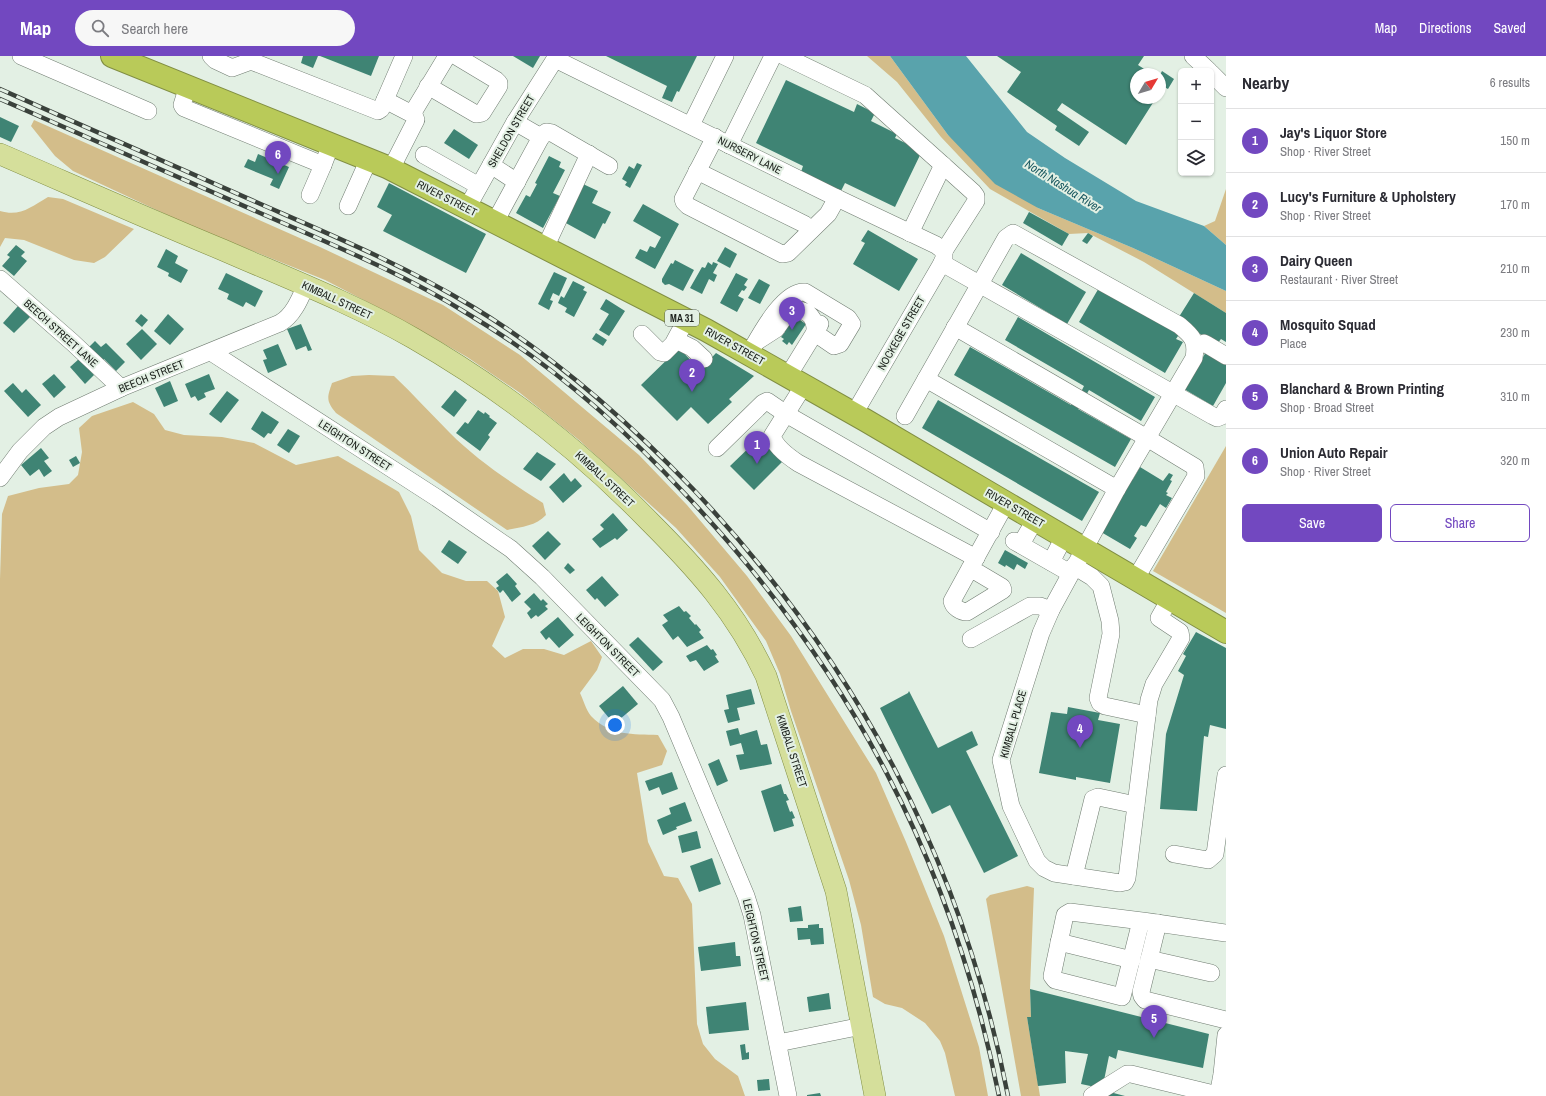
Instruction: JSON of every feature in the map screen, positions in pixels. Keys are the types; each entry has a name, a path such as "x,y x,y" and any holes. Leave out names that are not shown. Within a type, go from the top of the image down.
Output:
{"highway":[{"name":"RIVER STREET","path":"112,56 391,169 686,320 752,348 796,381 1064,537 1076,562 1136,578 1226,632"}],"main road":[{"name":"KIMBALL STREET","path":"0,154 223,251 306,285 413,338 486,383 538,421 576,452 637,508 690,564 723,602 742,630 766,676 778,709 836,891 875,1096"}],"street":[{"path":"21,56 148,111"},
{"path":"211,56 215,60 232,68 251,61 375,111 380,111 404,56"},
{"path":"412,114 446,56"},
{"path":"428,86 476,114 482,113 499,86 499,83 456,56"},
{"path":"691,125 725,56"},
{"path":"773,56 722,141 698,171 683,199 684,202 688,206 782,254 788,253 830,212 837,198"},
{"path":"784,56 865,95 943,164 910,233"},
{"path":"1194,56 1205,68"},
{"name":"NURSERY LANE","path":"556,57 837,198 936,245 943,257 980,284 1172,394 1217,418 1222,416 1226,409"},
{"name":"SHELDON STREET","path":"467,208 515,122 556,57"},
{"path":"1214,76 1226,88"},
{"path":"188,86 182,106 323,165"},
{"path":"207,117 215,97"},
{"path":"385,100 415,117 415,122 391,169"},
{"path":"249,135 258,114"},
{"path":"515,122 541,137"},
{"path":"284,149 292,128"},
{"path":"495,222 541,137 546,132 552,133 609,166"},
{"path":"310,195 331,144"},
{"path":"545,248 589,154"},
{"path":"424,155 479,186"},
{"path":"348,206 368,159"},
{"name":"NOCKEGE STREET","path":"854,414 976,199 973,192 943,164"},
{"path":"491,166 517,182"},
{"path":"698,171 804,224 811,230"},
{"path":"905,416 1006,238 1010,234 1015,234 1179,326 1189,334 1196,347 1204,343 1226,356"},
{"name":"BEECH STREET LANE","path":"0,279 72,342 121,388"},
{"name":"BEECH STREET","path":"0,478 20,451 51,422 68,412 121,388 212,352 284,321 293,310 306,285"},
{"path":"752,348 780,306 798,293 805,292 851,321 851,327 840,344 834,346 815,333"},
{"path":"831,307 815,333 796,381 786,414 772,438 792,459 974,563 1006,503"},
{"path":"752,348 776,329 786,315 794,310 807,312 811,315 814,322 815,333"},
{"path":"642,334 662,353 664,353 676,340 686,320"},
{"path":"955,327 1195,467 1196,476 1136,578"},
{"path":"676,340 692,348 704,359"},
{"name":"KIMBALL PLACE","path":"1136,805 1127,878 1125,882 1120,883 1054,873 1044,868 1037,861 1011,806 1001,760 1041,633 1051,610 1117,489 1194,358 1196,347"},
{"name":"LEIGHTON STREET","path":"212,352 438,498 511,549 542,577 662,700 746,896 752,915 788,1096"},
{"path":"926,379 1117,489"},
{"path":"717,448 764,402 767,401 786,414 991,532"},
{"path":"1035,520 1017,543 1051,562 1076,562 1101,586 1110,621 1111,634 1098,698 1100,703 1105,706 1147,715"},
{"path":"1051,562 1064,537"},
{"path":"1074,876 1093,799 1098,797 1136,805 1151,690 1181,638 1180,632 1159,618 1170,599"},
{"path":"971,639 1030,606 1040,606 1051,610"},
{"path":"1174,854 1208,860 1215,854 1226,775"},
{"path":"1141,921 1123,996 1120,997 1055,980 1052,976 1065,915 1070,912 1158,923 1226,933"},
{"path":"1158,923 1141,992 1144,1000 1226,1020"},
{"path":"1059,942 1132,960"},
{"path":"1149,959 1211,973"},
{"path":"778,1043 862,1026"},
{"path":"1092,1096 1127,1074 1131,1074 1218,1096 1224,1075 1226,1035"}],"shaded area":[{"path":"867,56 890,56 948,135 1038,208 1133,248 1226,291 1226,313 1144,262 1088,233 1069,234 990,189 941,137 897,82"},
{"path":"34,120 320,247 443,305 520,355 639,455 687,505 747,576 791,636 876,773 944,936 979,1047 988,1096 955,1096 945,1053 940,1041 925,1023 902,1008 885,1004 873,997 861,925 849,880 791,711 780,674 766,641 720,577 676,528 579,440 520,393 467,357 406,322 325,280 191,226 73,171 55,156 31,126"},
{"path":"1226,189 1226,245 1204,226 1215,221"},
{"path":"48,197 63,199 134,229 105,257 94,263 74,260 24,240 5,238 0,247 0,211 7,213 19,212"},
{"path":"352,376 394,376 460,443 506,479 543,503 546,515 538,522 533,524 507,530 336,413 330,405 328,399 332,383"},
{"path":"133,402 154,414 165,430 184,435 222,437 254,443 296,465 338,456 399,492 411,516 419,550 442,573 466,581 487,581 498,591 505,617 492,646 505,658 523,649 544,649 564,655 591,641 602,657 597,670 580,693 589,714 598,723 614,731 631,734 658,735 667,751 662,765 637,773 648,842 664,876 678,878 692,904 697,1024 703,1044 715,1059 738,1076 745,1096 0,1096 0,579 2,514 8,496 39,488 69,484 78,475 82,452 79,428 92,416"},
{"path":"1226,446 1226,613 1153,571"},
{"path":"1027,886 1034,888 1030,989 1031,1017 1027,1017 1040,1096 1021,1096 986,899 990,895"}],"water":[{"name":"North Nashua River","path":"890,56 966,56 1027,132 1065,158 1136,201 1204,226 1226,245 1226,291 1133,248 1038,208 995,184 948,135"}],"building":[{"path":"303,56 318,56 313,68 301,63"},
{"path":"320,56 379,56 371,76"},
{"path":"513,56 540,56 533,68"},
{"path":"606,56 697,56 679,92 677,91 672,102 662,98 667,86"},
{"path":"997,56 1144,56 1138,65 1143,68 1130,68 1130,104 1152,104 1126,145 1062,103 1057,110 1089,132 1079,146 1055,130 1057,126 1007,92 1021,72"},
{"path":"1166,74 1174,79 1168,89 1166,88"},
{"path":"786,80 854,112 857,104 875,113 871,121 897,134 895,138 922,151 895,207 845,183 841,191 801,172 803,166 756,143"},
{"path":"0,117 19,126 11,142 0,137"},
{"path":"454,129 478,145 469,159 444,143"},
{"path":"258,154 289,167 279,189 270,185 273,179 244,167 248,159 255,162"},
{"path":"549,156 561,162 559,167 565,170 553,193 560,196 543,228 516,213 526,195 530,197 537,184 535,183"},
{"path":"637,163 642,165 630,188 625,185 627,182 622,179 629,166 634,169"},
{"path":"389,183 486,234 466,273 383,231 392,215 377,207"},
{"path":"583,184 598,191 592,203 611,212 605,224 603,223 595,239 564,222"},
{"path":"643,204 679,224 655,269 635,258 640,249 647,252 650,246 655,248 661,237 633,221"},
{"path":"1029,212 1069,234 1062,246 1023,223"},
{"path":"868,230 918,259 899,291 853,264 865,243 861,241"},
{"path":"1088,233 1093,236 1087,244 1082,241"},
{"path":"16,245 25,252 21,256 27,261 14,276 2,266 10,257 7,255"},
{"path":"725,247 737,254 730,268 717,261"},
{"path":"166,249 178,256 175,263 188,270 181,283 168,276 169,273 157,267"},
{"path":"1021,253 1086,292 1067,324 1002,285"},
{"path":"675,260 694,270 683,291 669,284 665,285 662,282 662,279 671,263 673,264"},
{"path":"708,262 712,265 713,262 718,264 713,273 717,275 714,282 709,279 702,294 690,288 702,267 705,268"},
{"path":"554,272 567,278 559,296 553,293 550,300 553,301 549,310 538,304"},
{"path":"226,273 263,291 255,307 246,302 243,307 227,299 229,294 218,289"},
{"path":"736,273 748,279 744,285 747,287 744,291 742,290 738,296 744,299 737,312 720,303"},
{"path":"759,279 770,285 760,304 748,298"},
{"path":"573,281 585,287 583,290 587,292 574,317 565,312 567,308 558,303 561,296 564,298"},
{"path":"1100,286 1180,333 1176,339 1183,342 1165,373 1079,322"},
{"path":"1194,293 1226,313 1226,342 1221,339 1217,344 1177,320"},
{"path":"606,299 625,311 609,336 599,330 609,314 600,309"},
{"path":"18,306 30,317 14,333 3,323"},
{"path":"141,314 148,320 142,327 135,321"},
{"path":"168,314 184,329 170,345 154,331"},
{"path":"794,316 806,324 792,345 789,342 787,345 782,341 784,339 781,337 785,332 779,328"},
{"path":"1018,317 1155,397 1141,421 1089,390 1085,397 1080,394 1084,386 1005,340"},
{"path":"301,324 312,350 308,351 306,346 296,350 287,329"},
{"path":"142,329 157,344 141,360 126,344"},
{"path":"596,333 607,340 603,346 592,339"},
{"path":"95,341 101,347 106,343 125,362 116,371 104,359 102,362 88,348"},
{"path":"278,344 287,365 268,373 263,360 267,359 263,350"},
{"path":"970,347 1071,405 1074,401 1080,405 1078,409 1131,439 1115,467 954,375"},
{"path":"679,348 700,370 716,353 754,376 729,399 732,402 708,424 691,407 677,421 641,385"},
{"path":"1206,352 1226,363 1226,383 1213,406 1184,389"},
{"path":"80,358 94,375 85,384 70,367"},
{"path":"54,374 66,387 54,398 42,384"},
{"path":"209,374 215,389 204,393 206,397 198,401 195,396 191,398 185,384"},
{"path":"170,381 178,401 164,407 155,388"},
{"path":"13,383 22,393 26,389 41,405 28,417 4,391"},
{"path":"455,390 467,400 454,417 441,407"},
{"path":"227,391 239,400 221,423 209,414"},
{"path":"938,400 1099,492 1082,521 922,428"},
{"path":"478,410 484,414 485,412 497,423 488,435 490,437 480,451 456,433 465,422 468,424"},
{"path":"262,411 279,422 271,434 268,433 264,438 251,429"},
{"path":"288,429 300,436 289,453 277,445"},
{"path":"758,439 763,445 765,443 783,461 754,490 730,466"},
{"path":"41,448 49,458 44,461 52,471 44,477 39,469 30,476 21,465"},
{"path":"537,452 556,464 541,481 523,469"},
{"path":"76,456 80,463 73,467 69,460"},
{"path":"1140,467 1163,481 1169,473 1173,475 1170,480 1172,481 1166,492 1168,493 1166,495 1172,498 1166,508 1160,504 1146,527 1141,525 1134,536 1137,538 1130,549 1101,532 1129,485 1122,480 1126,474 1133,479"},
{"path":"564,473 571,482 575,478 582,486 563,503 549,487"},
{"path":"613,513 628,530 617,540 615,538 600,548 592,539 604,529 600,525"},
{"path":"548,531 561,544 545,560 532,546"},
{"path":"449,540 467,552 458,564 441,552"},
{"path":"1005,550 1028,563 1025,569 1017,564 1014,570 1006,565 1005,567 998,563"},
{"path":"568,563 575,570 570,574 564,568"},
{"path":"507,573 517,584 515,586 521,594 512,602 503,590 500,593 496,588 499,586 496,582"},
{"path":"602,576 619,595 605,607 597,598 595,600 586,590"},
{"path":"534,593 541,601 543,599 548,604 545,606 548,609 538,617 536,615 531,619 527,613 531,609 524,602"},
{"path":"679,606 684,612 686,611 691,616 689,618 701,630 699,632 704,638 687,647 678,636 673,640 662,625 668,621 663,615"},
{"path":"558,617 574,635 559,648 549,637 546,640 540,632"},
{"path":"1196,632 1226,648 1226,729 1210,725 1208,737 1204,736 1197,811 1160,809 1166,734 1184,675 1178,671 1186,656 1183,654"},
{"path":"638,637 663,662 653,671 629,645"},
{"path":"707,645 711,650 713,649 719,662 704,671 696,660 690,662 686,656"},
{"path":"623,686 638,704 614,724 599,706"},
{"path":"751,689 755,704 737,708 740,720 728,723 724,710 729,709 726,695"},
{"path":"909,691 938,748 972,731 978,745 966,751 1018,856 984,873 950,805 932,814 880,708 908,693"},
{"path":"1068,707 1100,713 1098,720 1120,724 1110,783 1076,777 1076,780 1039,773 1051,712 1067,714"},
{"path":"738,728 740,735 757,730 761,745 767,744 772,764 740,770 736,755 744,754 741,743 730,746 726,731"},
{"path":"719,759 728,781 717,786 708,764"},
{"path":"672,772 678,789 662,795 659,787 649,791 645,781"},
{"path":"781,784 784,794 786,794 789,800 786,801 790,812 792,811 795,818 792,819 794,826 774,832 761,791"},
{"path":"685,802 692,821 676,827 677,829 663,835 657,820 671,814 669,808"},
{"path":"697,831 701,848 682,853 678,836"},
{"path":"712,858 721,884 699,892 690,866"},
{"path":"801,906 803,921 790,922 788,908"},
{"path":"819,924 819,928 823,928 824,944 811,945 810,939 798,940 797,928 808,928 808,925"},
{"path":"735,942 736,956 740,956 741,966 701,971 698,947"},
{"path":"1030,989 1209,1034 1203,1068 1118,1050 1116,1059 1109,1056 1102,1090 1125,1096 1099,1096 1100,1088 1081,1084 1088,1054 1065,1051 1066,1083 1038,1086 1027,1017 1031,1017"},
{"path":"829,993 831,1009 809,1012 807,997"},
{"path":"746,1002 749,1030 709,1034 706,1007"},
{"path":"745,1044 746,1053 749,1052 749,1059 742,1060 740,1045"},
{"path":"769,1079 770,1090 758,1091 757,1080"},
{"path":"820,1093 821,1096 807,1096 807,1095"}],"railway":[{"path":"0,89 339,238 420,277 447,292 503,326 561,368 589,390 668,463 752,555 805,624 853,695 895,769 931,846 962,926 988,1009 1008,1096"},
{"path":"0,99 340,248 418,285 498,333 556,374 610,420 662,469 745,561 797,629 845,700 886,773 923,848 953,927 979,1010 999,1096"}],"place":[{"name":"Union Auto Repair","path":"278,174"},
{"name":"Dairy Queen","path":"792,330"},
{"name":"Lucy's Furniture & Upholstery","path":"692,392"},
{"name":"Jay's Liquor Store","path":"757,464"},
{"name":"Mosquito Squad","path":"1080,748"},
{"name":"Blanchard & Brown Printing","path":"1154,1038"}]}
